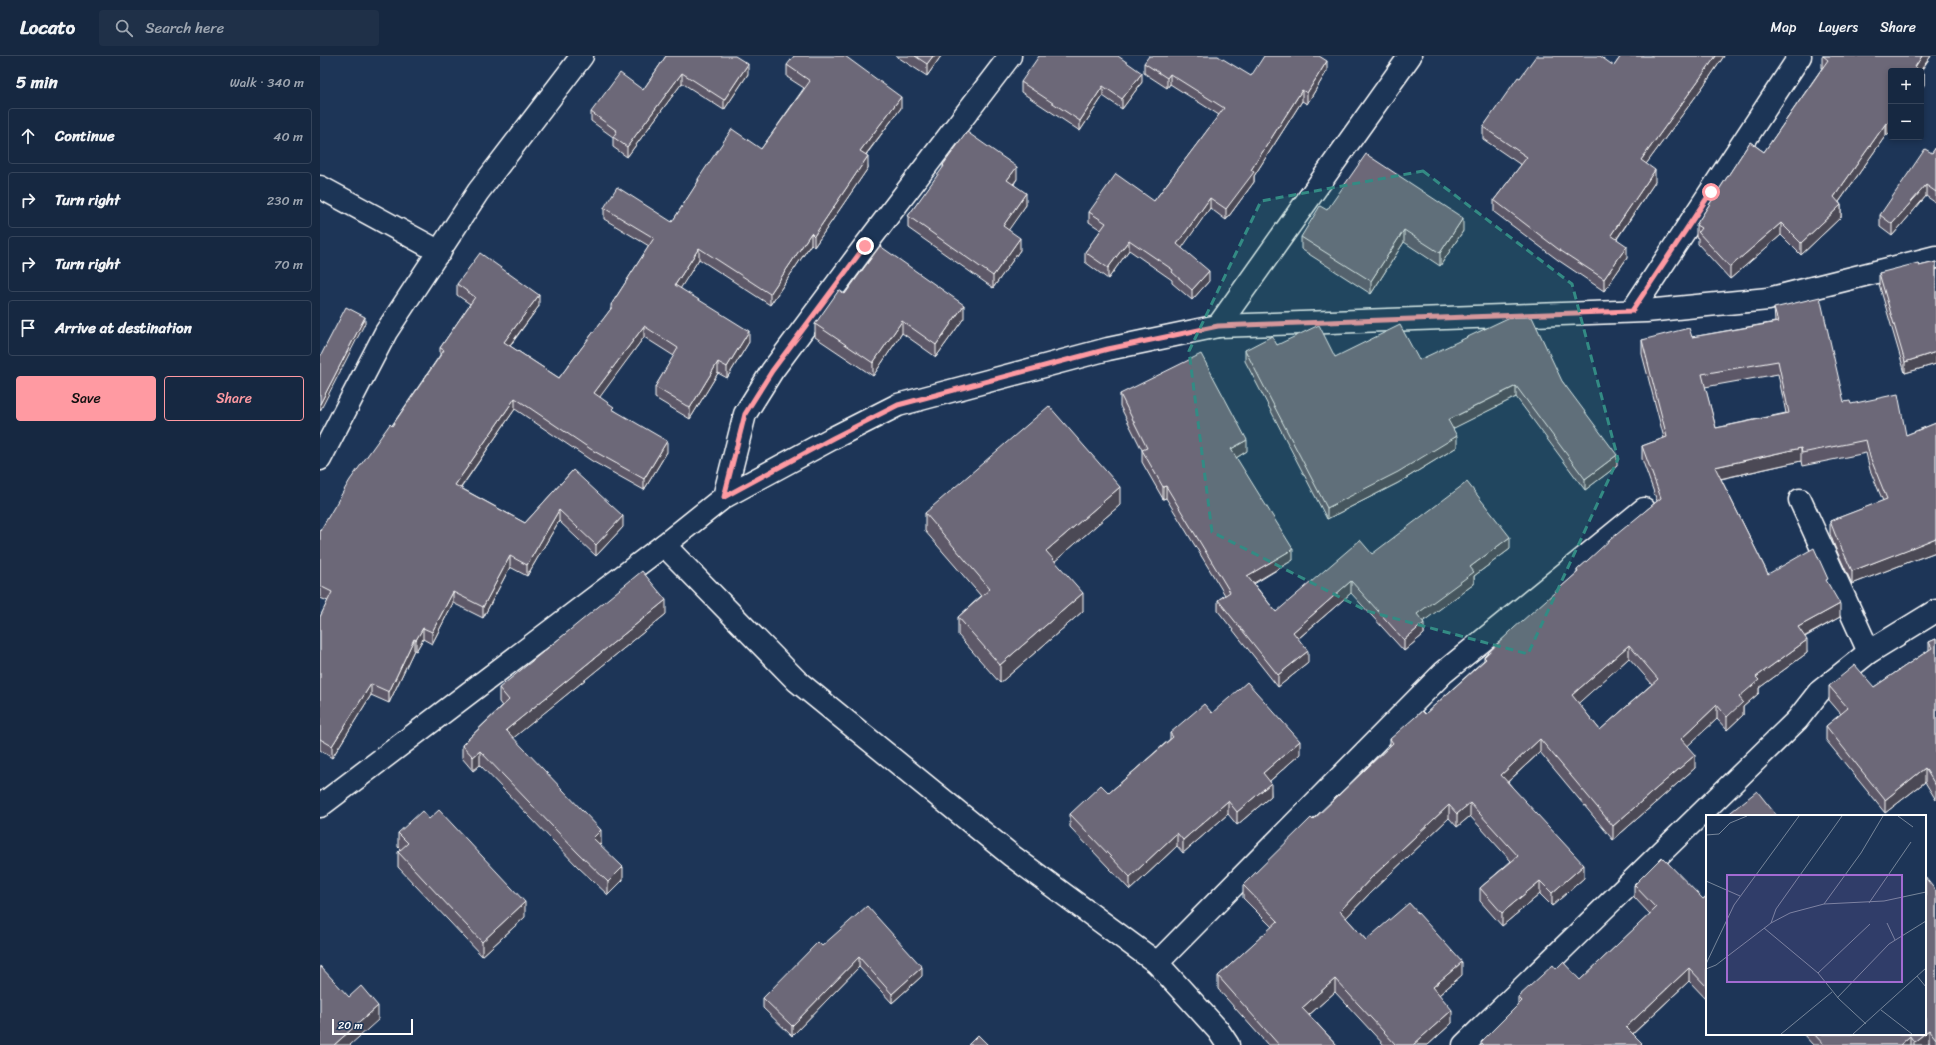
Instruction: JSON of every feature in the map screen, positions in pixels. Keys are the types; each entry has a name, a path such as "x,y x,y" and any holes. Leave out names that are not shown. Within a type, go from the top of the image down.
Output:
{"street":[{"path":"320,459 386,332 478,192 582,56"},
{"path":"724,497 745,414 772,371 1010,56"},
{"path":"1218,326 1410,56"},
{"path":"1632,311 1800,56"},
{"path":"320,187 440,252"},
{"path":"320,806 664,545 724,497 833,438 898,405 1108,349 1218,326 1632,311 1768,299 1936,257"},
{"path":"1800,500 1869,652"},
{"path":"1157,963 1443,673 1644,509"},
{"path":"664,545 797,681 1012,856 1157,963 1218,1030 1228,1045"},
{"path":"1464,1045 1791,725 1819,692 1869,652 1936,611"}],"highlighted area":[{"path":"1423,171 1572,284 1618,459 1528,654 1367,611 1212,532 1189,351 1261,201"}],"building":[{"path":"666,56 735,56 748,64 724,100 682,73 627,147 613,137 617,131 591,112 620,73 643,90"},
{"path":"794,56 845,56 901,97 860,151 868,156 814,236 811,233 770,294 699,248 675,285 749,331 727,367 718,362 690,408 655,387 678,348 644,326 594,393 614,407 612,409 667,441 644,479 592,450 515,398 455,485 525,523 573,470 623,516 596,545 559,510 527,565 510,556 483,607 453,592 432,632 423,628 416,640 414,639 389,692 371,684 332,746 320,739 320,617 332,592 320,586 320,531 350,480 390,424 392,426 444,350 440,348 475,297 457,284 480,253 539,295 504,342 559,378 613,306 611,305 654,238 604,208 617,187 672,222 699,180 698,179 732,129 761,149 810,81 787,65"},
{"path":"915,56 933,56 927,64"},
{"path":"1039,56 1118,56 1142,73 1122,99 1103,86 1080,121 1021,82"},
{"path":"1149,56 1218,56 1251,76 1264,56 1319,56 1327,61 1307,93 1302,90 1251,170 1254,172 1226,209 1210,198 1177,244 1209,271 1192,290 1172,272 1173,270 1129,240 1108,268 1085,252 1106,223 1089,212 1116,174 1154,201 1224,108 1170,74 1167,78 1144,63"},
{"path":"1536,56 1600,56 1614,66 1621,56 1716,56 1641,160 1655,170 1611,235 1627,246 1604,279 1558,249 1494,200 1527,157 1483,127 1518,77 1520,78"},
{"path":"1823,56 1922,56 1915,67 1916,68 1888,68 1888,123 1886,123 1834,197 1841,205 1801,243 1781,223 1730,267 1698,232 1701,228 1696,225 1750,142 1764,152 1828,60"},
{"path":"967,132 1017,167 1007,180 1026,193 1003,226 1020,238 993,276 908,216"},
{"path":"1936,147 1936,192 1926,185 1892,224 1880,215 1925,149 1932,153"},
{"path":"1366,154 1463,218 1440,253 1404,230 1371,281 1301,237 1320,206 1327,210"},
{"path":"880,246 964,305 936,345 902,321 873,363 815,324 839,290 845,294"},
{"path":"1936,262 1936,352 1905,362 1879,273 1918,263 1919,266"},
{"path":"1820,297 1844,402 1850,401 1851,404 1898,394 1906,435 1936,423 1936,538 1852,571 1830,521 1887,499 1870,457 1866,440 1802,453 1801,448 1715,467 1768,574 1814,548 1828,579 1826,580 1840,604 1798,627 1807,640 1756,677 1759,680 1739,697 1743,702 1727,717 1717,705 1681,739 1695,755 1613,826 1540,739 1501,775 1584,865 1552,893 1540,881 1502,913 1480,888 1518,856 1470,803 1457,814 1449,805 1371,878 1340,911 1366,940 1409,903 1462,962 1433,987 1452,1010 1413,1045 1396,1045 1335,979 1302,1008 1337,1045 1279,1045 1218,976 1278,921 1243,885 1311,818 1313,820 1393,743 1390,739 1422,711 1425,714 1486,659 1484,657 1514,628 1578,572 1577,570 1611,539 1661,498 1642,446 1667,437 1642,340 1689,328 1692,337 1778,322 1774,308","holes":["1778,361 1789,413 1716,428 1702,374","1629,645 1658,679 1600,730 1572,695"]},
{"path":"346,307 365,317 320,404 320,357"},
{"path":"1510,317 1532,317 1562,381 1617,455 1585,479 1516,386 1448,420 1457,436 1398,472 1327,508 1245,350 1272,336 1277,345 1319,325 1335,357 1400,325 1419,360"},
{"path":"1201,354 1247,440 1231,449 1293,549 1247,576 1276,612 1360,540 1372,554 1467,482 1510,537 1470,567 1474,572 1417,614 1424,623 1404,640 1351,581 1293,632 1308,651 1278,675 1218,600 1230,592 1166,486 1163,487 1142,450 1147,448 1120,394"},
{"path":"1049,406 1120,487 1046,551 1083,593 1000,665 958,617 990,589 925,513"},
{"path":"642,571 666,600 506,730 601,830 593,838 623,867 608,882 480,751 473,757 462,745 509,700 499,688"},
{"path":"1936,639 1936,786 1925,768 1885,800 1826,726 1848,708 1829,686 1855,665 1874,687 1932,648 1929,642"},
{"path":"1247,682 1300,741 1263,773 1271,783 1237,812 1228,801 1183,840 1177,833 1130,877 1070,814 1101,785 1109,793 1173,737 1170,733 1204,704 1212,713"},
{"path":"1757,791 1776,815 1727,815"},
{"path":"439,810 525,902 482,942 398,852 408,843 398,833 422,811 429,819"},
{"path":"1662,857 1703,899 1706,897 1706,986 1689,968 1626,1027 1642,1043 1640,1045 1484,1045 1481,1042 1522,1001 1518,997 1553,965 1556,969 1563,962 1580,980 1656,908 1634,885"},
{"path":"1926,878 1936,891 1936,1039 1929,1030 1926,1032"},
{"path":"867,906 922,967 892,994 859,957 792,1026 763,998 818,942 822,946"},
{"path":"320,966 349,997 361,986 378,1006 334,1045 320,1045"},
{"path":"978,1035 988,1045 968,1045"},
{"path":"1815,1035 1923,1035 1914,1042 1910,1036 1900,1045 1824,1045"}],"route":[{"path":"865,246 800,336 772,371 745,414 724,497 833,438 898,405 1108,349 1218,326 1632,311 1711,192"}]}
